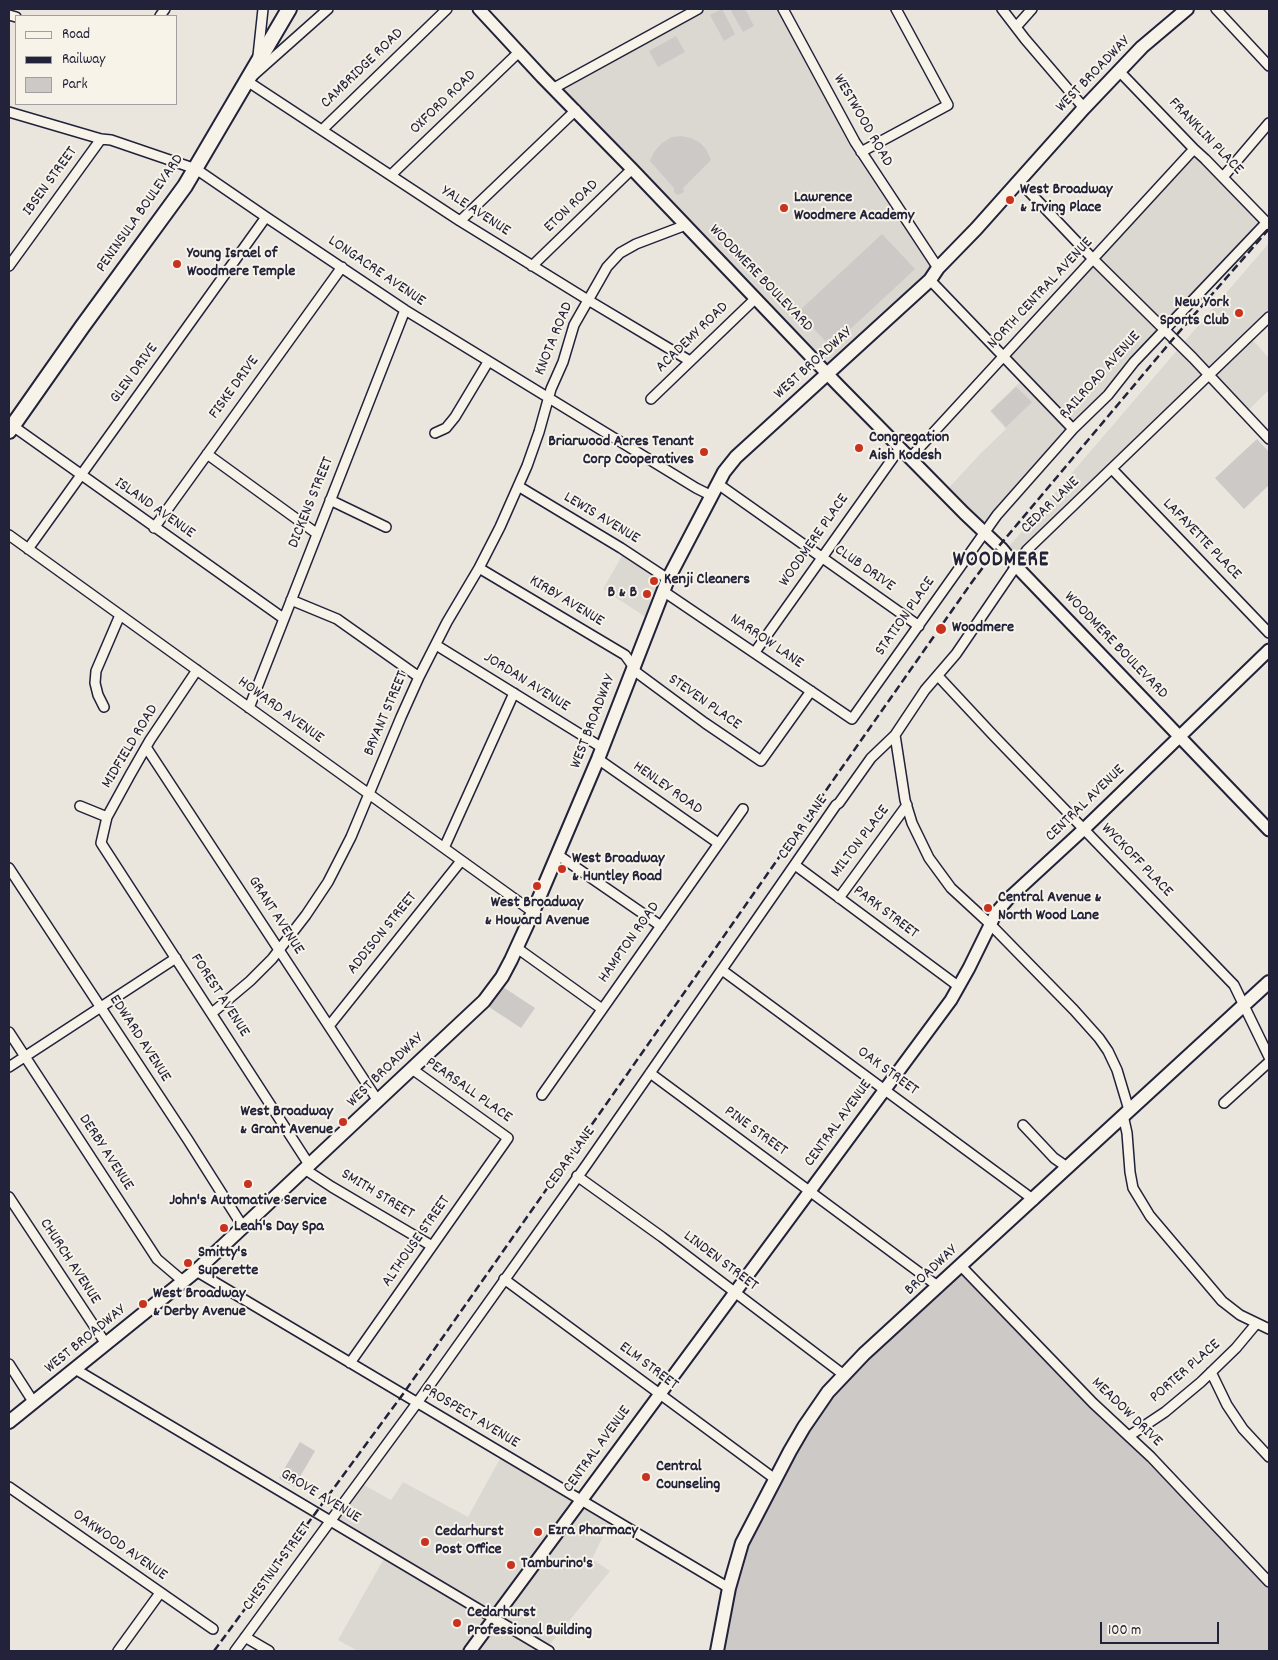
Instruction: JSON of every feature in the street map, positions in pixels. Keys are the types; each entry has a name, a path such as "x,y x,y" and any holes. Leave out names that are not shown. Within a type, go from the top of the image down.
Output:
{"main road":[{"name":"PENINSULA BOULEVARD","path":"10,427 196,169 289,9"},
{"name":"WEST BROADWAY","path":"9,1422 196,1272 484,1000 502,976 533,912 600,753 665,585 724,472 736,457 930,280 938,268 976,230 1084,108 1142,48 1185,9"},
{"name":"BROADWAY","path":"717,1651 729,1588 742,1543 804,1427 828,1392 1067,1167 1269,982"}],"street":[{"path":"257,64 263,9"},
{"path":"247,81 328,9"},
{"name":"CAMBRIDGE ROAD","path":"322,130 447,9"},
{"path":"554,88 698,9"},
{"name":"WESTWOOD ROAD","path":"783,9 854,142 938,268"},
{"path":"861,152 948,106 896,9"},
{"path":"1002,9 1084,108"},
{"path":"1016,27 1032,9"},
{"path":"1216,9 1269,66"},
{"name":"WOODMERE BOULEVARD","path":"484,10 519,52 900,448 1002,549 1016,566 1269,830"},
{"name":"OXFORD ROAD","path":"391,175 519,52"},
{"name":"FRANKLIN PLACE","path":"1119,71 1268,224"},
{"name":"YALE AVENUE","path":"247,81 460,221 690,361"},
{"path":"460,221 576,110"},
{"name":"LONGACRE AVENUE","path":"9,112 101,139 111,140 196,169 405,310 549,399 712,496"},
{"path":"1223,177 1269,123"},
{"name":"IBSEN STREET","path":"9,266 101,139"},
{"name":"NORTH CENTRAL AVENUE","path":"910,458 1194,149"},
{"name":"ETON ROAD","path":"532,266 632,169"},
{"path":"1019,181 1269,439"},
{"name":"GLEN DRIVE","path":"28,549 266,217"},
{"name":"RAILROAD AVENUE","path":"985,533 997,516 1073,429 1108,395 1134,362 1268,224"},
{"name":"KNOTA ROAD","path":"549,399 550,389 563,362 574,326 607,267 620,253 636,244 686,225"},
{"name":"FISKE DRIVE","path":"154,528 342,267"},
{"path":"930,280 1073,429"},
{"name":"ACADEMY ROAD","path":"651,399 756,298"},
{"name":"DICKENS STREET","path":"249,708 405,310"},
{"name":"CEDAR LANE","path":"417,1402 650,1073 836,805 840,803 871,758 895,735 926,690 956,654 1027,550 1269,317"},
{"path":"435,433 446,428 455,417 488,362"},
{"name":"BRYANT STREET","path":"212,1013 250,981 272,959 306,915 328,882 352,837 419,678 500,527 527,466 549,399"},
{"name":"ISLAND AVENUE","path":"10,427 283,618"},
{"name":"WOODMERE PLACE","path":"755,652 900,448"},
{"path":"207,454 316,533"},
{"name":"LAFAYETTE PLACE","path":"1112,469 1269,633"},
{"name":"CLUB DRIVE","path":"718,484 919,626"},
{"name":"LEWIS AVENUE","path":"518,486 621,548 665,585"},
{"path":"330,500 386,527"},
{"name":"STATION PLACE","path":"852,719 985,533"},
{"name":"HOWARD AVENUE","path":"9,535 533,912"},
{"name":"KIRBY AVENUE","path":"479,568 625,655 634,666"},
{"name":"NARROW LANE","path":"665,585 755,652 852,719"},
{"path":"291,600 337,619 419,678"},
{"path":"104,707 98,695 95,682 96,671 120,615"},
{"name":"JORDAN AVENUE","path":"436,645 514,693 600,753"},
{"name":"CENTRAL AVENUE","path":"470,1651 951,1000 996,913 1008,899 1084,829 1269,650"},
{"name":"STEVEN PLACE","path":"634,666 636,672 658,690 761,760 811,691"},
{"name":"MIDFIELD ROAD","path":"102,844 107,817 146,747 197,670"},
{"name":"WYCKOFF PLACE","path":"938,676 1234,985 1269,1057"},
{"path":"444,848 514,693"},
{"path":"895,735 905,800 912,823 937,871 951,888 990,924 1074,1010 1108,1051 1117,1070 1126,1113 1130,1172 1140,1202 1187,1262 1222,1301 1231,1309 1256,1324 1269,1329"},
{"name":"GRANT AVENUE","path":"146,747 378,1102"},
{"name":"HENLEY ROAD","path":"600,753 718,843"},
{"name":"MILTON PLACE","path":"839,898 907,805"},
{"path":"80,806 107,817"},
{"name":"HAMPTON ROAD","path":"542,1095 743,809"},
{"name":"FOREST AVENUE","path":"102,844 212,1013 308,1168"},
{"path":"558,855 661,926"},
{"name":"ADDISON STREET","path":"329,1026 461,861"},
{"name":"PARK STREET","path":"795,865 958,986"},
{"name":"EDWARD AVENUE","path":"9,868 243,1227"},
{"path":"516,948 602,1009"},
{"path":"9,1068 176,958"},
{"name":"OAK STREET","path":"722,970 1034,1200"},
{"name":"DERBY AVENUE","path":"9,1032 156,1259 184,1282"},
{"path":"1224,1103 1269,1062"},
{"name":"PEARSALL PLACE","path":"412,1069 508,1138"},
{"name":"PINE STREET","path":"650,1073 939,1287"},
{"path":"1023,1125 1054,1158 1067,1167"},
{"name":"ALTHOUSE STREET","path":"350,1363 508,1138"},
{"name":"SMITH STREET","path":"308,1168 332,1187 432,1246"},
{"name":"LINDEN STREET","path":"577,1176 662,1237 844,1375"},
{"name":"CHURCH AVENUE","path":"9,1197 106,1344"},
{"name":"MEADOW DRIVE","path":"961,1266 1093,1403 1150,1457 1269,1582"},
{"name":"PROSPECT AVENUE","path":"196,1272 729,1588"},
{"name":"ELM STREET","path":"504,1279 775,1479"},
{"name":"PORTER PLACE","path":"1129,1436 1165,1412 1211,1372 1236,1348 1256,1324"},
{"path":"9,1364 34,1402"},
{"name":"GROVE AVENUE","path":"75,1369 549,1651"},
{"path":"1211,1372 1227,1405 1243,1429 1269,1457"},
{"name":"CHESTNUT STREET","path":"235,1651 417,1402"},
{"name":"OAKWOOD AVENUE","path":"9,1487 213,1629"},
{"path":"118,1651 160,1593"},
{"path":"245,1637 269,1651"}],"shaded area":[{"name":"Lawrence Woodmere Academy","path":"707,9 777,9 851,148 931,268 828,365 561,89"},
{"path":"1194,149 1266,223 1108,395 986,536 944,493 1006,429 990,411 1023,379 1000,357"},
{"path":"1269,243 1269,318 1250,337 1269,358 1269,390 1243,415 1208,375 1015,564 1005,551"},
{"path":"623,554 666,578 647,618 603,589"},
{"path":"502,1455 611,1520 592,1559 610,1571 546,1649 549,1651 358,1651 338,1640 386,1555 329,1518 357,1481 391,1500 403,1482 468,1517"}],"green space":[{"path":"722,9 735,34 724,41 710,15"},
{"path":"730,9 745,9 754,26 743,32"},
{"path":"676,36 685,52 658,67 649,51"},
{"path":"681,136 699,142 706,149 711,160 683,188 684,192 678,195 650,161 654,152 662,143 672,137"},
{"path":"882,234 915,269 831,347 798,312"},
{"path":"1016,387 1032,402 1006,427 991,411"},
{"path":"1257,439 1269,452 1269,485 1244,509 1215,478"},
{"path":"503,987 535,1008 521,1028 489,1007"},
{"path":"962,1273 1269,1581 1269,1651 718,1651 733,1573 782,1470 830,1396"},
{"path":"300,1442 315,1451 294,1487 279,1478"}],"railway":[{"path":"214,1651 403,1394 972,582 999,546 1173,339 1269,229"}],"place":[{"name":"West Broadway & Irving Place","path":"1010,200"},
{"name":"Lawrence Woodmere Academy","path":"784,208"},
{"name":"Young Israel of Woodmere Temple","path":"177,264"},
{"name":"New York Sports Club","path":"1239,313"},
{"name":"Congregation Aish Kodesh","path":"859,448"},
{"name":"Briarwood Acres Tenant Corp Cooperatives","path":"704,452"},
{"name":"Kenji Cleaners","path":"654,581"},
{"name":"B & B","path":"647,594"},
{"name":"Woodmere","path":"941,629"},
{"name":"West Broadway & Huntley Road","path":"562,869"},
{"name":"West Broadway & Howard Avenue","path":"537,886"},
{"name":"Central Avenue & North Wood Lane","path":"988,908"},
{"name":"West Broadway & Grant Avenue","path":"343,1122"},
{"name":"John's Automative Service","path":"248,1184"},
{"name":"Leah's Day Spa","path":"224,1228"},
{"name":"Smitty's Superette","path":"188,1263"},
{"name":"West Broadway & Derby Avenue","path":"143,1304"},
{"name":"Central Counseling","path":"646,1477"},
{"name":"Ezra Pharmacy","path":"538,1532"},
{"name":"Cedarhurst Post Office","path":"425,1542"},
{"name":"Tamburino's","path":"511,1565"},
{"name":"Cedarhurst Professional Building","path":"457,1623"}],"district":[{"name":"WOODMERE","path":"1001,562"}]}
